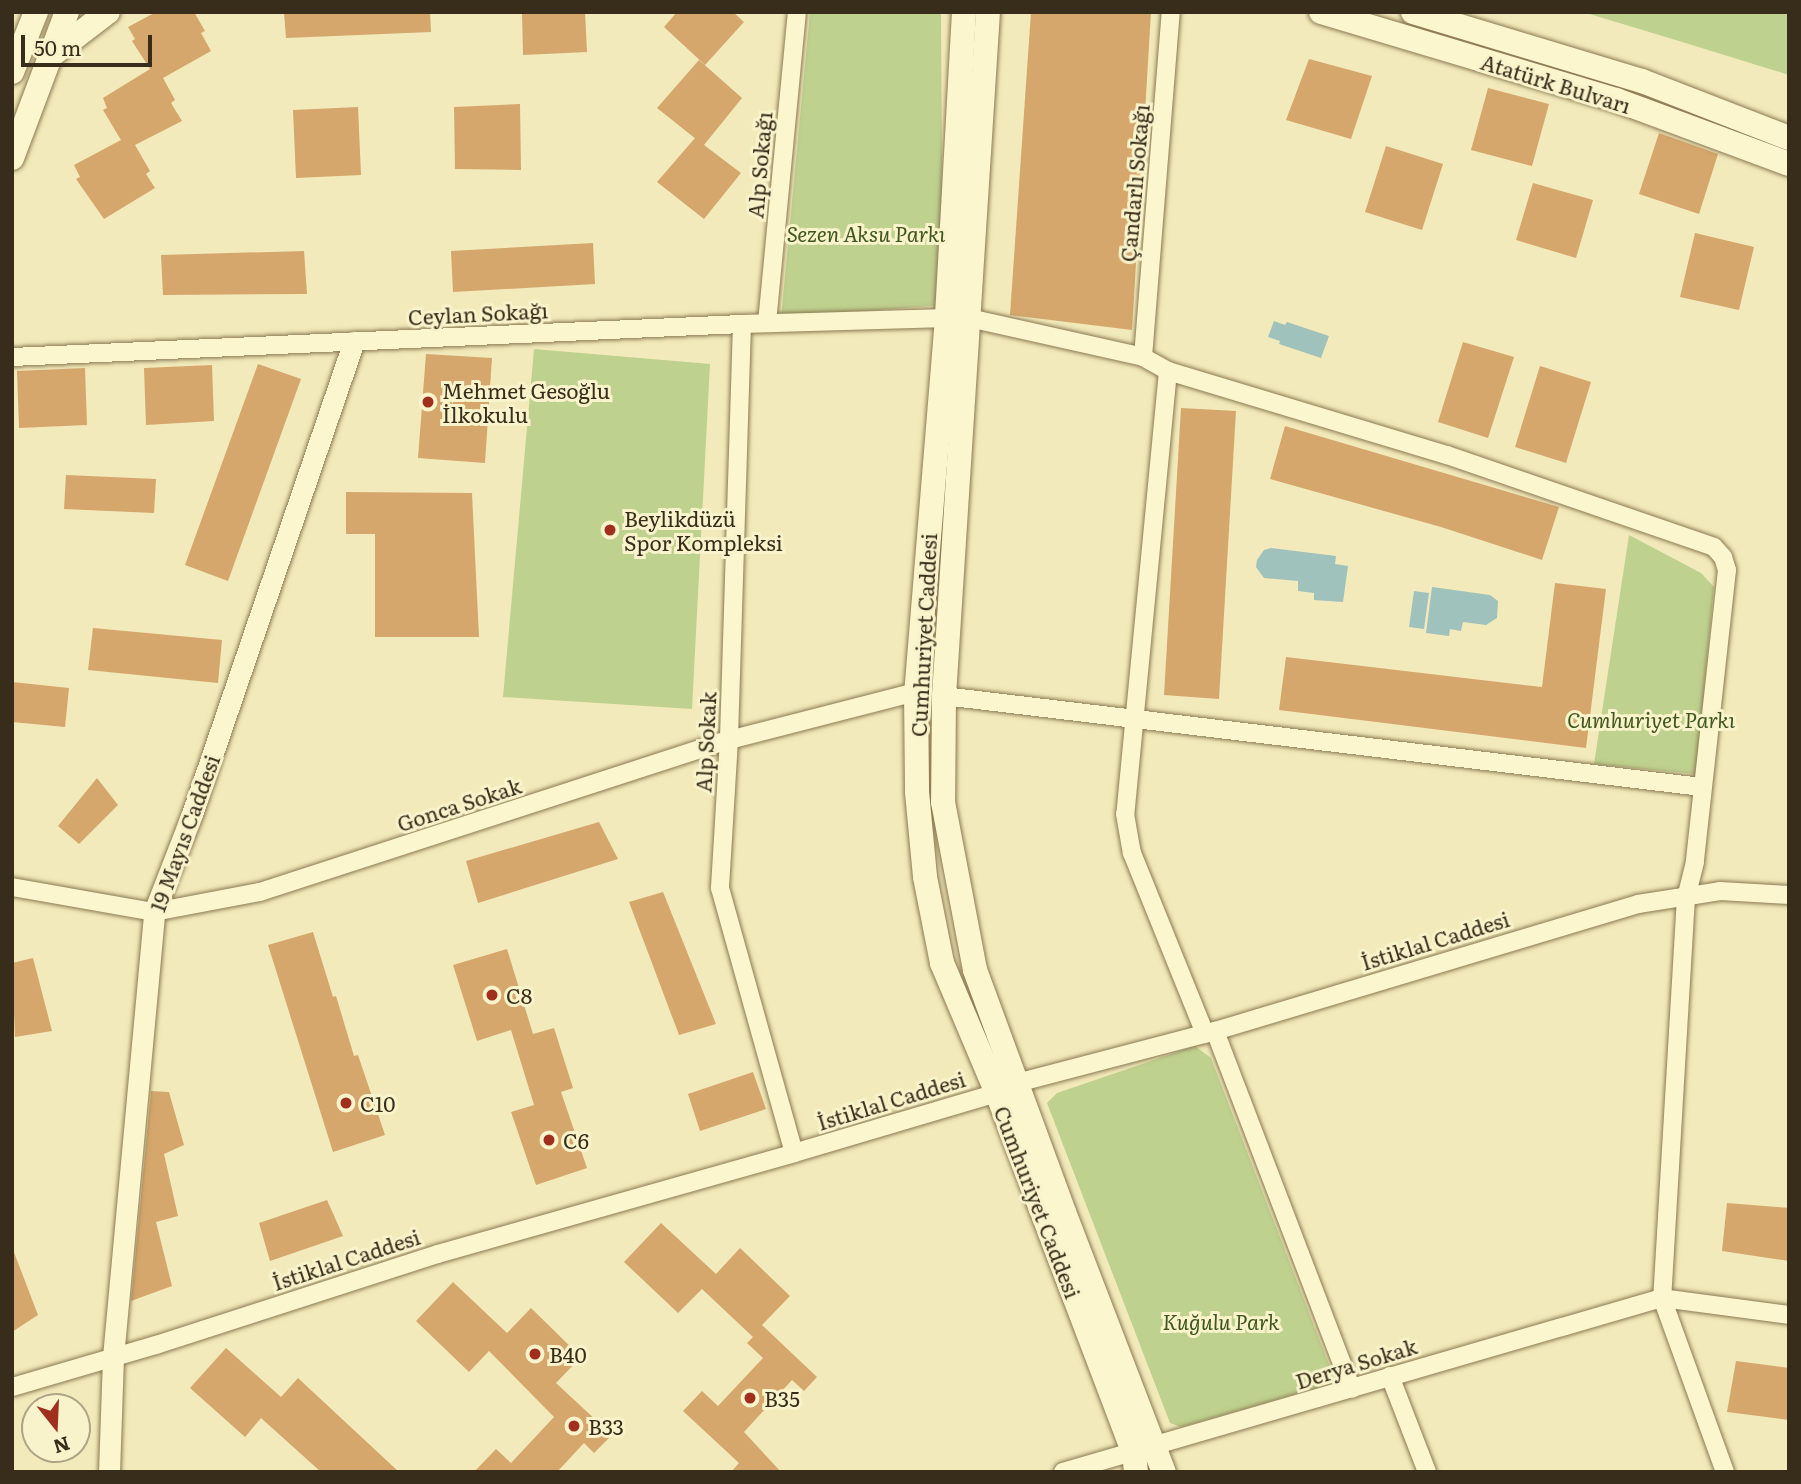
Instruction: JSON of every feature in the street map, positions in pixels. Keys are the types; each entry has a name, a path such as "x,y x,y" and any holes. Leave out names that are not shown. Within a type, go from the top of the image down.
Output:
{"main road":[{"path":"12,72 36,12"},
{"path":"12,158 68,12"},
{"path":"52,55 108,12"},
{"name":"Cumhuriyet Caddesi","path":"964,12 958,318 944,696 943,802 975,970 1007,1088 1141,1457 1164,1472"},
{"name":"Cumhuriyet Caddesi","path":"988,12 958,318 916,692 917,792 925,877 942,963 1007,1088"},
{"name":"Atatürk Bulvarı","path":"1321,12 1616,100 1789,164"},
{"path":"1413,12 1642,81 1789,138"},
{"path":"916,692 944,696"}],"street":[{"name":"Alp Sokağı","path":"767,323 797,12"},
{"name":"Çandarlı Sokağı","path":"1143,357 1171,12"},
{"name":"Ceylan Sokağı","path":"12,357 742,324 958,318 1143,357 1168,371 1447,455 1714,547 1723,556 1727,570 1695,862 1686,897 1662,1298"},
{"name":"Alp Sokak","path":"742,324 729,740 720,888 794,1153"},
{"name":"19 Mayıs Caddesi","path":"109,1472 113,1357 154,912 192,814 354,342"},
{"path":"1168,371 1125,814 1132,853 1210,1032 1352,1389"},
{"name":"Gonca Sokak","path":"12,887 154,912 260,892 729,740 916,692"},
{"path":"944,696 1702,787"},
{"name":"İstiklal Caddesi","path":"12,1387 438,1254 794,1153 1007,1088 1210,1032 1625,908 1720,891 1789,895"},
{"path":"1725,1472 1662,1298 1789,1315"},
{"name":"Derya Sokak","path":"1063,1472 1141,1457 1390,1376 1662,1298"},
{"path":"1390,1376 1427,1472"}],"green space":[{"name":"Sezen Aksu Parkı","path":"810,12 941,12 943,305 781,318"},
{"path":"1583,12 1789,12 1789,75 1692,45"},
{"name":"Beylikdüzü Spor Kompleksi","path":"534,349 710,364 692,709 503,697"},
{"name":"Cumhuriyet Parkı","path":"1629,535 1701,573 1714,587 1696,774 1594,764"},
{"name":"Kuğulu Park","path":"1195,1046 1211,1058 1333,1375 1331,1384 1181,1427 1170,1423 1047,1103 1057,1093"}],"water":[{"path":"1274,321 1285,325 1287,322 1329,336 1321,358 1279,344 1280,341 1268,337"},
{"path":"1271,548 1336,556 1335,564 1348,566 1343,602 1314,600 1314,593 1298,591 1298,581 1264,578 1256,567 1257,560 1264,550"},
{"path":"1432,587 1490,595 1498,601 1497,618 1486,625 1463,622 1461,631 1450,629 1449,636 1426,633"},
{"path":"1414,591 1429,593 1424,629 1409,627"}],"building":[{"path":"156,12 194,12 205,31 201,33 211,51 163,78 175,100 171,103 182,121 135,145 150,171 146,174 155,188 104,219 76,179 80,177 74,165 121,140 103,110 107,108 103,98 150,69 132,41 135,39 128,27"},
{"path":"284,12 430,12 431,32 286,38"},
{"path":"522,12 585,12 587,52 523,55"},
{"path":"677,12 733,12 744,22 705,65 664,27"},
{"path":"1031,12 1151,12 1132,330 1010,315"},
{"path":"1309,59 1372,76 1351,139 1286,120"},
{"path":"699,60 742,98 704,145 741,173 704,219 657,182 695,138 657,108"},
{"path":"1488,88 1549,104 1532,166 1471,150"},
{"path":"520,104 521,170 455,169 454,107"},
{"path":"358,107 361,175 296,178 293,110"},
{"path":"1659,133 1718,154 1699,214 1639,194"},
{"path":"1386,146 1443,164 1422,230 1365,212"},
{"path":"1533,183 1593,200 1576,258 1516,240"},
{"path":"1695,233 1754,247 1739,310 1680,297"},
{"path":"593,243 595,284 453,292 451,251"},
{"path":"304,251 307,294 163,295 161,255"},
{"path":"1463,342 1514,357 1488,438 1438,422"},
{"path":"426,354 492,358 485,463 418,458"},
{"path":"258,364 301,379 228,581 185,565"},
{"path":"212,365 214,421 146,425 144,368"},
{"path":"1540,366 1591,382 1566,463 1515,447"},
{"path":"85,368 87,425 19,428 17,371"},
{"path":"1181,408 1236,411 1219,699 1164,695"},
{"path":"1285,426 1559,507 1542,560 1441,527 1270,479"},
{"path":"66,475 156,479 154,513 64,509"},
{"path":"346,492 472,493 479,637 375,637 375,534 346,534"},
{"path":"1555,583 1606,589 1586,748 1279,710 1286,657 1542,687"},
{"path":"93,628 222,640 218,683 88,670"},
{"path":"12,682 69,688 65,727 12,722"},
{"path":"97,778 118,805 79,844 58,826"},
{"path":"599,822 618,859 478,903 466,861"},
{"path":"663,892 716,1024 679,1035 629,902"},
{"path":"313,932 333,997 336,996 354,1056 358,1055 385,1135 333,1152 268,945"},
{"path":"507,949 533,1034 554,1028 573,1088 561,1092 587,1168 536,1185 511,1112 534,1105 511,1030 477,1041 453,965"},
{"path":"33,958 52,1031 15,1037 12,963"},
{"path":"753,1072 766,1109 700,1131 688,1094"},
{"path":"151,1091 169,1092 184,1145 164,1154 178,1216 156,1222 172,1286 131,1301"},
{"path":"327,1200 343,1236 270,1261 259,1223"},
{"path":"1727,1203 1789,1208 1789,1261 1722,1251"},
{"path":"661,1223 716,1274 740,1248 790,1296 762,1325 817,1377 804,1391 792,1380 744,1432 781,1472 731,1472 739,1463 683,1411 702,1391 718,1406 763,1358 747,1343 753,1337 702,1289 678,1313 624,1262"},
{"path":"12,1247 38,1315 12,1332"},
{"path":"453,1282 507,1333 531,1308 581,1357 556,1383 612,1435 594,1453 584,1443 557,1472 474,1472 496,1449 511,1463 554,1417 489,1351 469,1372 416,1321"},
{"path":"226,1348 281,1397 298,1378 399,1472 321,1472 261,1418 245,1437 190,1388"},
{"path":"1736,1361 1789,1368 1789,1420 1727,1412"}],"place":[{"name":"Mehmet Gesoğlu İlkokulu","path":"428,402"},
{"name":"Beylikdüzü Spor Kompleksi","path":"610,530"},
{"name":"C8","path":"492,995"},
{"name":"C10","path":"346,1103"},
{"name":"C6","path":"549,1140"},
{"name":"B40","path":"535,1354"},
{"name":"B35","path":"750,1398"},
{"name":"B33","path":"574,1426"}]}
